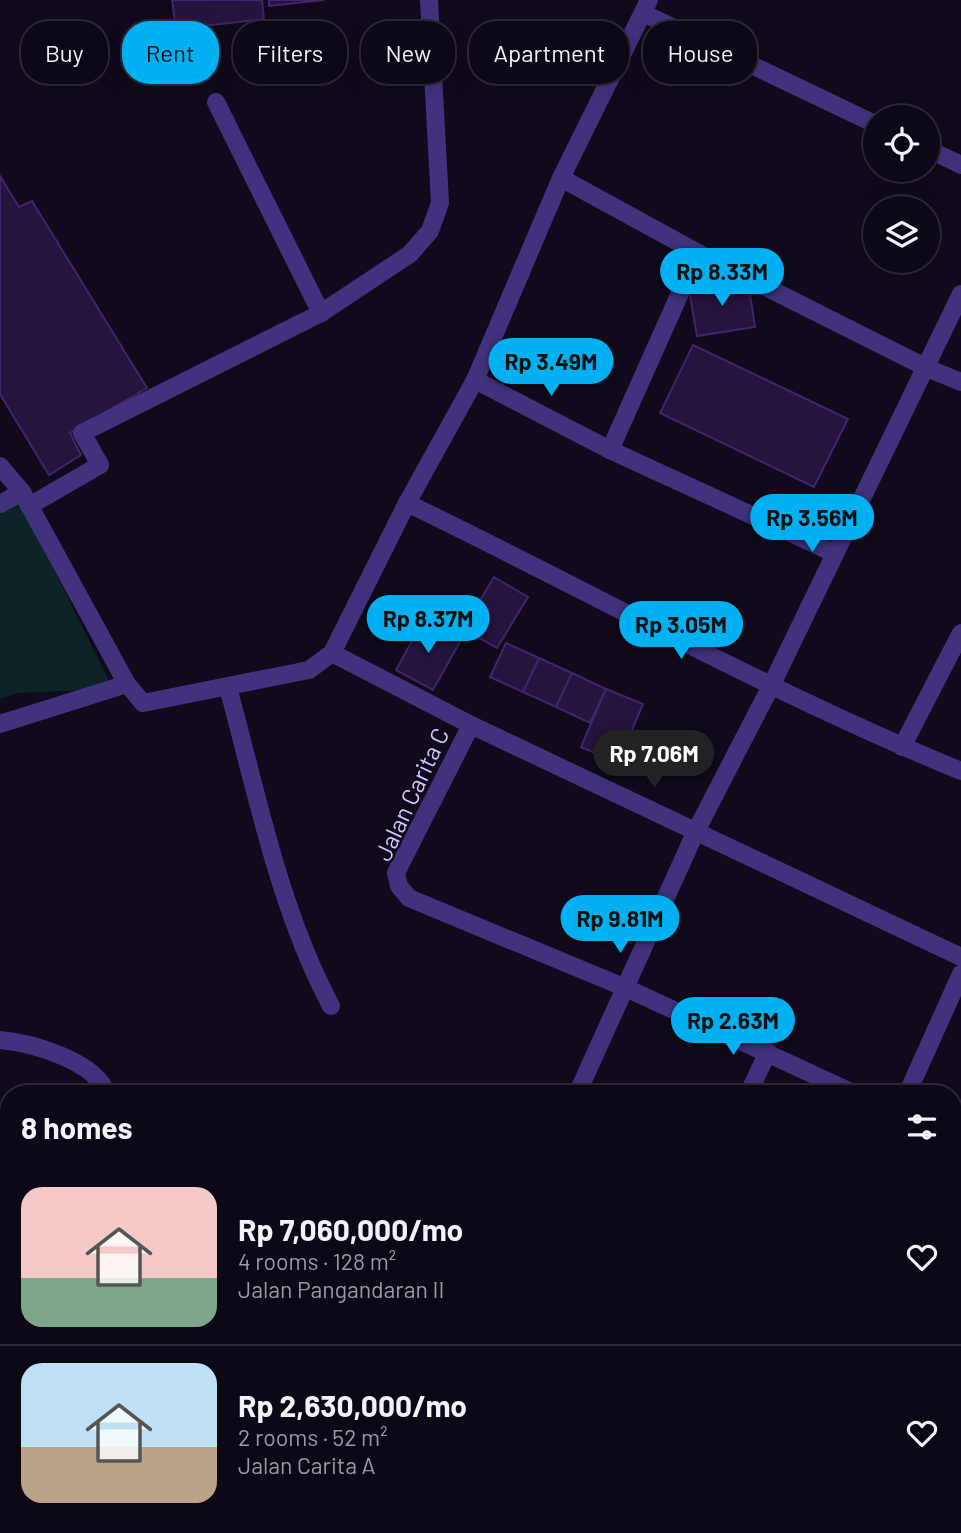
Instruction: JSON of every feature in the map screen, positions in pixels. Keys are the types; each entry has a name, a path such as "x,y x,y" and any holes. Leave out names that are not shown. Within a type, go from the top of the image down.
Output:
{"street":[{"path":"0,504 25,499 100,465 82,433 321,313 410,254 430,231 440,203 429,0"},
{"path":"0,466 25,499 127,684 143,703 310,670 332,653 413,506 474,380 561,178 646,6 863,118"},
{"path":"216,103 321,313"},
{"path":"940,155 961,165"},
{"path":"561,178 698,253 927,368 961,382"},
{"path":"610,450 698,253"},
{"path":"581,1085 696,831 772,684 961,294"},
{"path":"474,380 610,450 834,553"},
{"path":"413,506 902,747 961,771"},
{"path":"902,747 961,634"},
{"path":"332,653 471,725 961,957"},
{"path":"0,724 127,684"},
{"path":"228,687 285,897 318,982 331,1006"},
{"name":"Jalan Carita C","path":"471,725 396,873 399,886 409,898 626,988 836,1085"},
{"path":"911,1085 961,974"},
{"path":"0,1040 16,1041 86,1066 103,1085"},
{"path":"752,1085 768,1052"}],"green space":[{"path":"19,499 113,689 17,693 0,699 0,509"}],"building":[{"path":"172,0 262,0 264,19 219,24 219,21 175,21"},
{"path":"269,0 324,0 269,6"},
{"path":"0,176 19,207 32,201 147,388 70,433 81,455 49,475 0,394"},
{"path":"748,281 755,327 697,336 689,289"},
{"path":"693,345 848,419 814,487 660,413"},
{"path":"494,577 528,597 497,648 463,629"},
{"path":"424,619 461,640 433,690 396,670"},
{"path":"506,643 539,658 523,692 490,677"},
{"path":"539,658 572,673 556,707 523,692"},
{"path":"572,673 606,689 590,723 556,707"},
{"path":"606,689 643,704 618,763 581,747"}]}
